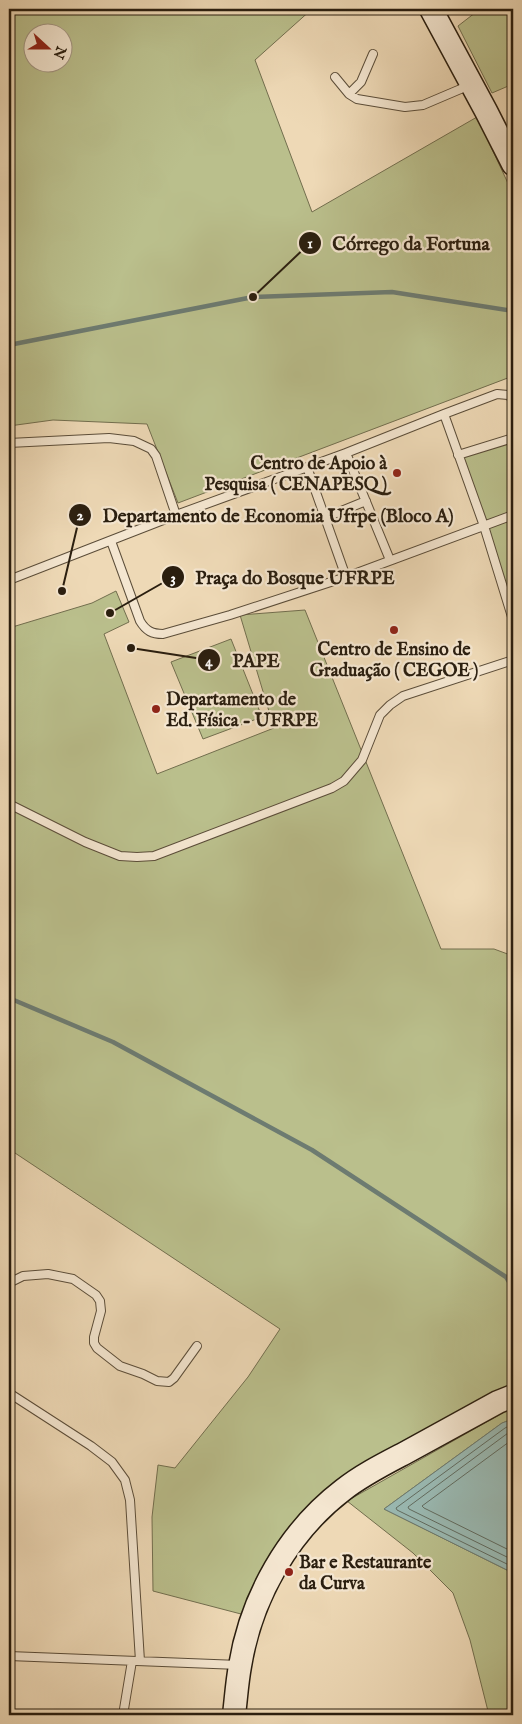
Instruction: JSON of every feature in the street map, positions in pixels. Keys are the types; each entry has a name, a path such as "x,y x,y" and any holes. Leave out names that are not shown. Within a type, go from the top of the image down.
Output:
{"main road":[{"path":"431,9 513,164"},
{"path":"234,1715 240,1665 253,1618 265,1587 288,1547 309,1521 342,1490 373,1470 498,1402 513,1396"}],"lane":[{"path":"349,94 361,82 373,54"},
{"path":"335,76 349,94 357,100 405,107 423,105 472,84"},
{"path":"9,580 497,394 508,395 513,399"},
{"path":"444,414 484,526 513,620"},
{"path":"9,443 109,438 134,441 150,449 156,456 176,515"},
{"path":"458,455 513,438"},
{"path":"346,453 390,560"},
{"path":"307,467 346,578"},
{"path":"324,518 366,501"},
{"path":"111,541 140,621 149,631 155,634 163,634 346,578 513,515"},
{"path":"9,804 85,842 120,856 137,858 154,856 332,788 344,781 362,760 380,715 390,705 403,696 513,660"},
{"path":"9,1283 23,1276 48,1274 73,1279 96,1295 100,1301 101,1310 94,1337 94,1343 97,1348 120,1366 157,1381 169,1382 174,1378 197,1346"},
{"path":"9,1393 91,1446 112,1462 125,1480 130,1500 136,1661 123,1715"},
{"path":"9,1656 240,1665"}],"green space":[{"path":"9,9 312,9 255,60 312,212 477,117 513,194 513,376 178,503 147,424 53,420 9,426"},
{"path":"480,9 513,9 513,84 492,93 458,26"},
{"path":"513,439 513,620 461,456"},
{"path":"116,591 129,622 104,634 157,774 274,728 240,615 305,610 441,949 494,949 513,956 513,1395 355,1469 284,1534 241,1614 153,1591 152,1517 158,1465 175,1468 248,1377 280,1329 9,1149 9,628 92,603"},
{"path":"231,639 262,717 203,739 171,662"},
{"path":"513,1407 513,1419 502,1423 384,1509 513,1573 513,1715 489,1715 470,1640 453,1593 413,1553 347,1501"}],"water":[{"path":"513,1419 513,1573 384,1509 502,1423"}],"waterway":[{"path":"9,345 253,297 392,292 513,311"},
{"path":"9,998 113,1042 312,1150 506,1277 513,1288"}],"place":[{"name":"Córrego da Fortuna","path":"253,297"},
{"name":"Centro de Apoio à Pesquisa ( CENAPESQ )","path":"397,473"},
{"name":"Departamento de Economia Ufrpe (Bloco A)","path":"62,591"},
{"name":"Praça do Bosque UFRPE","path":"110,613"},
{"name":"Centro de Ensino de Graduação ( CEGOE )","path":"394,630"},
{"name":"PAPE","path":"131,648"},
{"name":"Departamento de Ed. Física - UFRPE","path":"156,709"},
{"name":"Bar e Restaurante da Curva","path":"289,1572"}]}
